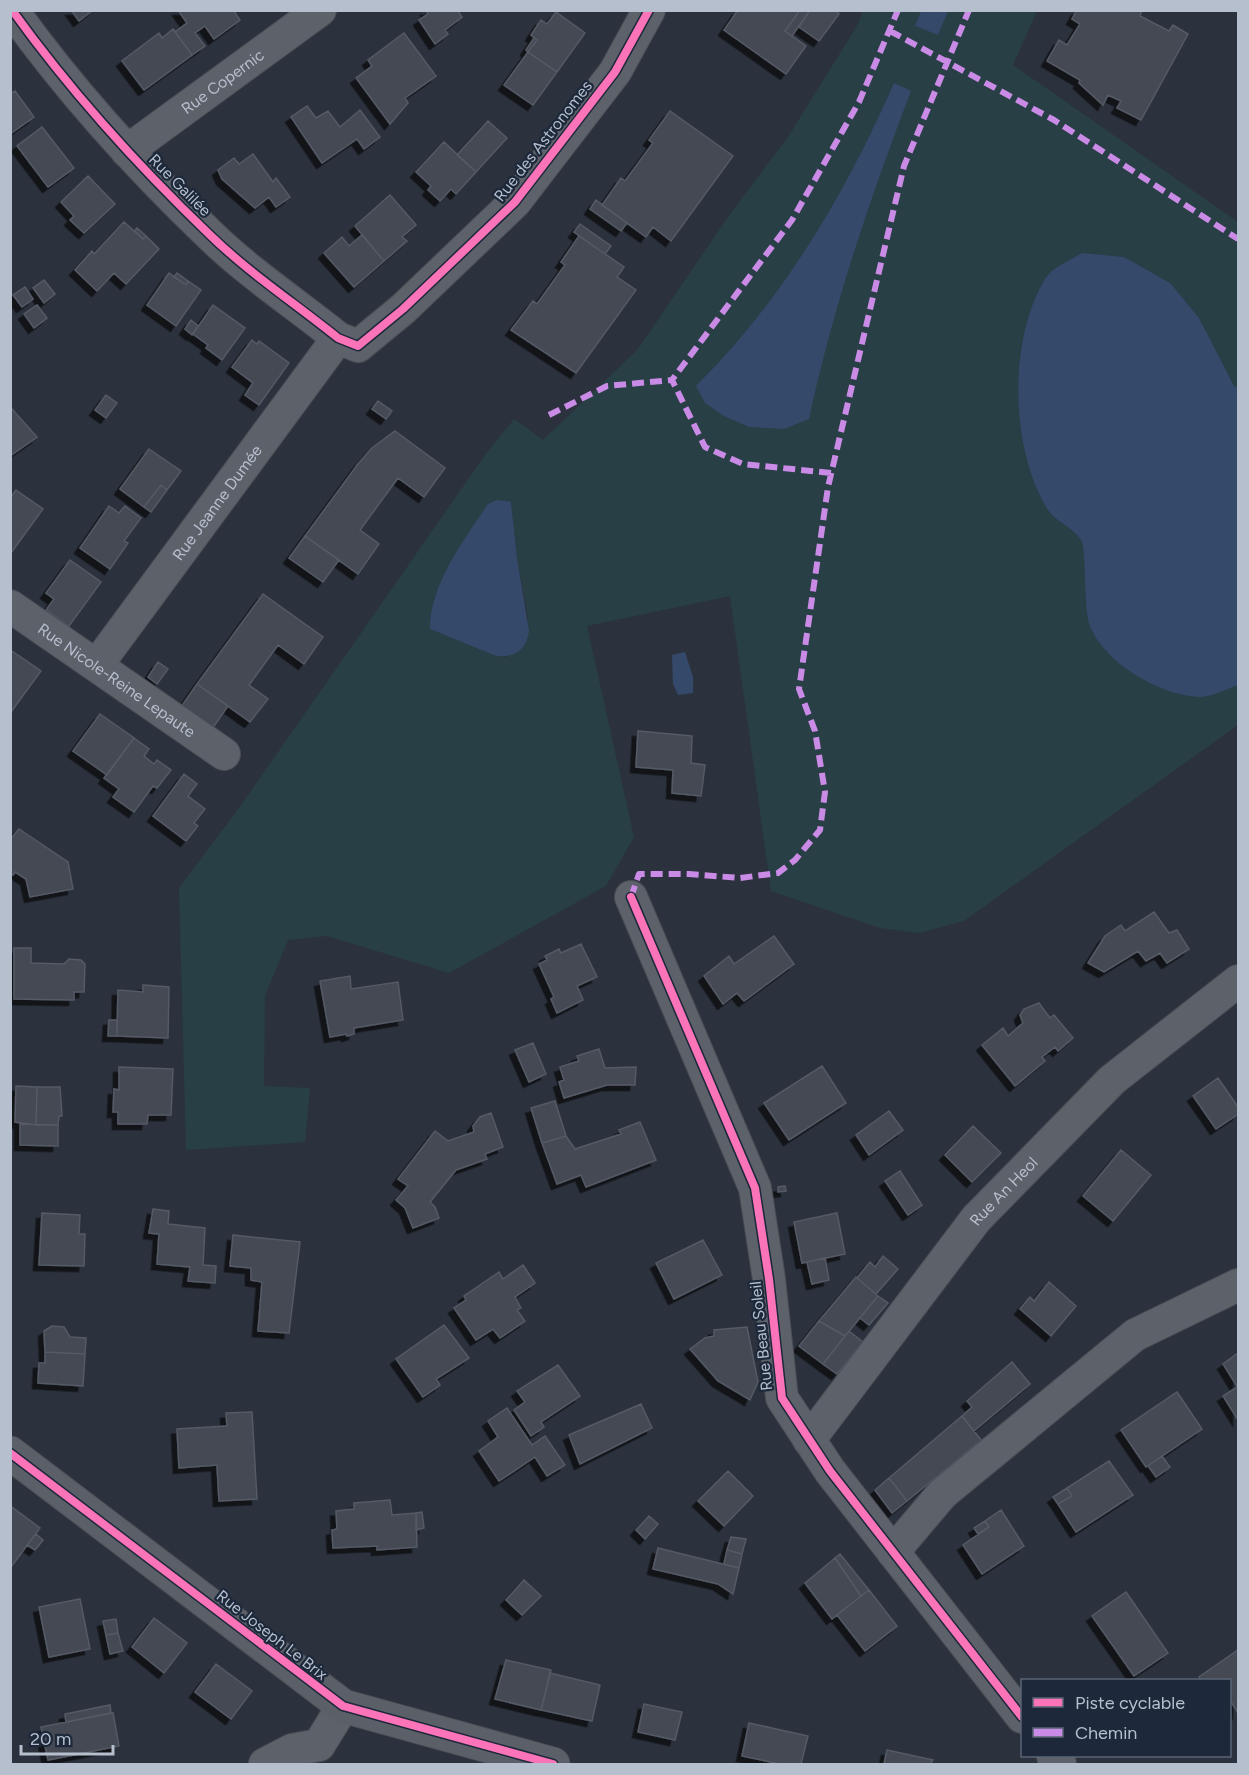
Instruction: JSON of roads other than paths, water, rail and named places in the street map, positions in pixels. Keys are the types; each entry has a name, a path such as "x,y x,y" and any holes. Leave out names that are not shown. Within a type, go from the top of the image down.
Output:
{"street":[{"name":"Rue Galilée","path":"12,10 53,67 127,151 212,237 348,342"},
{"name":"Rue Copernic","path":"127,151 320,10"},
{"name":"Rue des Astronomes","path":"348,342 403,309 515,202 615,72 649,10"},
{"name":"Rue Jeanne Dumée","path":"97,665 348,342"},
{"name":"Rue Nicole-Reine Lepaute","path":"10,606 224,754"},
{"name":"Rue Beau Soleil","path":"631,897 755,1188 769,1279 782,1398 830,1471 1021,1714"},
{"name":"Rue An Heol","path":"809,1440 976,1219 1112,1080 1239,981"},
{"path":"893,1552 942,1494 1135,1335 1239,1285"},
{"name":"Rue Joseph Le Brix","path":"10,1453 343,1706 553,1764"},
{"path":"265,1764 292,1750 323,1755 343,1706"}],"water":[{"path":"921,11 948,11 938,35 915,26"},
{"path":"894,83 911,91 881,172 841,294 809,419 784,429 749,427 724,416 705,403 696,386 756,318 784,282 809,244 855,165"},
{"path":"1082,253 1124,257 1170,283 1199,318 1234,386 1238,388 1238,685 1204,697 1184,695 1151,684 1121,665 1097,640 1088,618 1081,540 1048,510 1035,485 1026,457 1018,394 1025,332 1033,304 1045,279 1056,268"},
{"path":"497,500 511,502 529,631 526,643 519,651 503,656 496,656 430,629 436,596 450,563 488,504"},
{"path":"685,652 693,677 693,693 678,695 673,684 672,655"}]}
